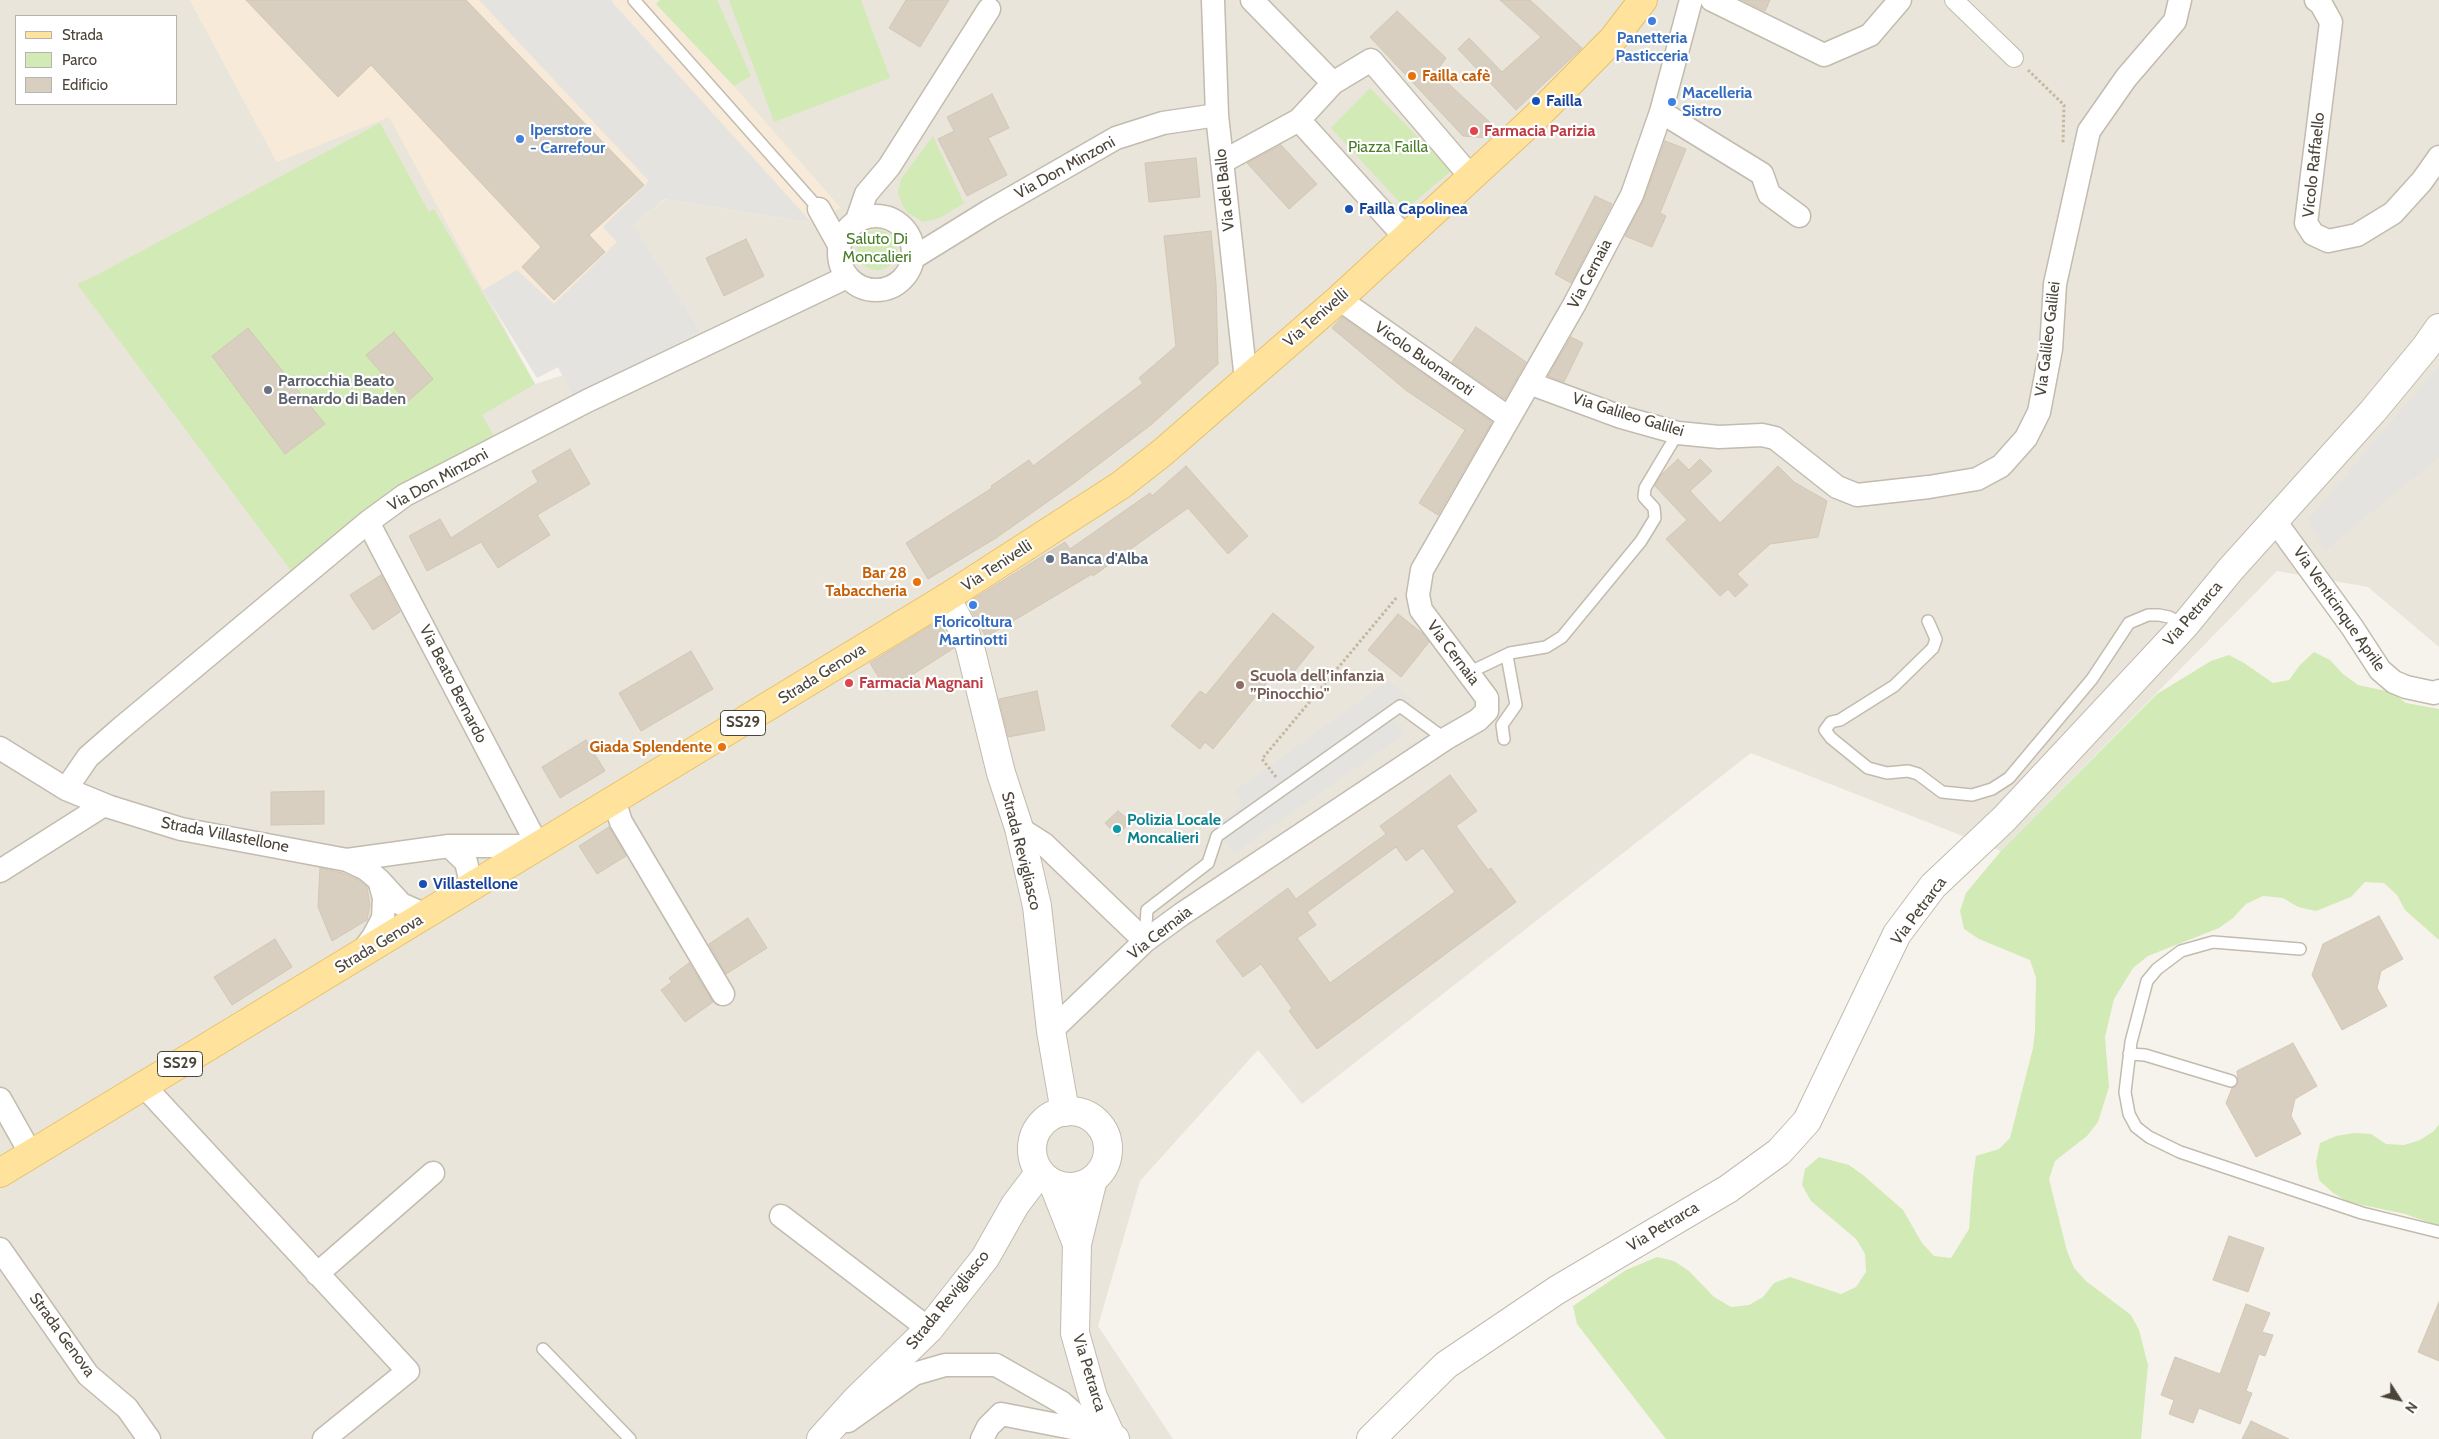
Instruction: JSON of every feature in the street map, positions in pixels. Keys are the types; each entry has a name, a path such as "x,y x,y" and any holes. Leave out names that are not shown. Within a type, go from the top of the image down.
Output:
{"main road":[{"name":"Via Tenivelli","path":"950,596 1120,485 1163,452 1339,299 1534,119 1613,39 1643,0"},
{"name":"Strada Genova","path":"0,1173 950,596"}],"street":[{"name":"Via del Ballo","path":"1214,0 1217,115 1246,380"},
{"path":"1252,0 1333,83"},
{"name":"Via Cernaia","path":"1051,1031 1145,941 1182,914 1445,739 1478,720 1487,711 1486,698 1421,610 1418,595 1422,570 1574,306 1632,195 1661,112 1691,0"},
{"path":"1712,0 1824,55 1870,35 1900,0"},
{"path":"1954,0 2014,58"},
{"name":"Via Galileo Galilei","path":"1529,383 1621,417 1677,435 1719,437 1762,434 1774,438 1837,487 1857,495 1977,480 2001,466 2026,438 2039,412 2051,349 2054,284 2089,131 2126,78 2175,21 2180,0"},
{"path":"2316,0 2321,4 2331,22"},
{"name":"Vicolo Raffaello","path":"2334,0 2306,223 2313,234 2328,241 2357,235 2393,212 2422,181 2439,157"},
{"path":"855,222 866,194 889,167 989,9"},
{"path":"1222,162 1299,120 1333,83 1370,60 1471,177"},
{"path":"1661,112 1762,174 1769,194 1799,216"},
{"name":"Via Don Minzoni","path":"913,258 1116,138 1163,123 1217,115"},
{"path":"1299,120 1405,237"},
{"path":"887,217 886,198 889,167"},
{"path":"819,209 855,222"},
{"path":"819,209 839,246"},
{"path":"867,216 887,217 899,223 911,240 913,258 909,270 902,280 892,287 880,290 862,287 847,277 841,268 839,246 841,237 855,222 867,216"},
{"path":"907,232 951,234"},
{"name":"Via Don Minzoni","path":"66,789 88,757 368,522 405,495 587,401 847,277"},
{"name":"Vicolo Buonarroti","path":"1339,299 1508,418"},
{"name":"Via Petrarca","path":"1371,1439 1446,1365 1557,1290 1728,1189 1779,1152 1807,1121 1897,934 1933,886 2004,818 2185,624 2378,404 2426,348 2439,328"},
{"name":"Via Venticinque Aprile","path":"2274,521 2347,619 2380,670 2394,682 2406,687 2434,693 2439,691"},
{"name":"Via Beato Bernardo","path":"368,522 538,846"},
{"name":"Strada Revigliasco","path":"950,596 970,647 1001,773 1019,828 1037,906 1051,1031 1065,1112"},
{"name":"Strada Villastellone","path":"0,748 66,789 104,805 181,829 348,860 366,869 401,904 426,915"},
{"path":"614,800 621,822 723,994"},
{"path":"0,871 104,805"},
{"path":"1019,828 1044,844 1145,941"},
{"path":"449,846 466,862 470,889"},
{"name":"Strada Villastellone","path":"348,860 449,846 538,846"},
{"path":"359,956 373,937 383,918 384,898 379,880"},
{"path":"144,1086 408,1371 324,1439"},
{"path":"0,1099 31,1154"},
{"path":"1065,1112 1077,1112 1089,1116 1105,1134 1108,1146 1102,1170 1093,1179 1074,1187 1046,1178 1033,1157 1033,1140 1044,1121 1065,1112"},
{"path":"317,1274 433,1173"},
{"name":"Via Petrarca","path":"1046,1178 1077,1244"},
{"name":"Strada Revigliasco","path":"822,1439 856,1400 929,1329 985,1258 1015,1205 1046,1178"},
{"name":"Via Petrarca","path":"1093,1179 1077,1244 1075,1333 1104,1435"},
{"path":"781,1216 929,1329"},
{"name":"Strada Genova","path":"0,1248 88,1376 127,1408 149,1439"},
{"name":"Strada Revigliasco","path":"822,1439 914,1374 945,1365 996,1365 1061,1402 1104,1435"},
{"path":"982,1439 988,1427 1001,1414 1104,1435"}],"lane":[{"path":"634,0 819,209"},
{"path":"1468,672 1510,653 1546,647 1562,637 1640,541 1655,518 1654,508 1644,498 1645,488 1677,435"},
{"path":"1928,620 1936,638 1933,648 1894,686 1840,720 1831,722 1825,730 1831,738 1868,768 1887,773 1908,771 1918,774 1942,792 1972,795 1992,789 2009,778 2092,679 2129,623 2148,615 2159,615 2185,624"},
{"path":"1504,739 1502,725 1516,705 1507,656"},
{"path":"1145,941 1147,910 1208,862 1216,836 1400,706 1445,739"},
{"path":"2300,949 2213,942 2181,951 2157,969 2147,982 2129,1054 2125,1092 2129,1114 2136,1127 2149,1137 2180,1152 2362,1213 2439,1232"},
{"path":"2129,1054 2145,1055 2231,1081"},
{"path":"543,1349 630,1439"}],"path":[{"path":"2014,58 2064,105 2063,148 2084,154"},
{"path":"1284,788 1262,759 1397,597 1418,595"}],"shaded area":[{"path":"0,0 190,0 277,162 389,116 535,384 701,331 632,225 666,199 812,223 656,4 665,0 2439,0 2439,647 2368,587 2277,571 2001,851 1751,753 1302,1104 1258,1050 1140,1181 1098,1326 1173,1439 0,1439"},
{"path":"190,0 660,0 656,4 734,86 841,208 812,223 665,199 633,225 701,331 573,397 558,367 537,378 483,290 389,117 277,162"},
{"path":"479,0 613,0 612,2 812,223 665,199 633,225 701,331 573,397 558,367 537,378 483,290 517,270 554,304 617,242 603,227 649,181"},
{"path":"2439,366 2439,457 2325,550 2308,520"},
{"path":"1388,681 1415,703 1394,720 1404,734 1234,853 1213,828 1243,805 1235,791"}],"green space":[{"path":"660,0 717,0 751,76 734,86 656,4"},
{"path":"729,0 861,0 890,78 774,122"},
{"name":"Piazza Failla","path":"1370,88 1451,171 1406,209 1331,128"},
{"path":"380,123 429,212 434,209 535,384 482,415 495,438 390,490 292,572 77,284"},
{"path":"933,136 964,203 940,218 923,222 907,212 898,193 901,179"},
{"name":"Saluto Di Moncalieri","path":"877,230 891,236 897,250 891,264 877,270 863,264 857,250 863,236"},
{"path":"2314,652 2330,660 2343,674 2358,685 2391,692 2406,703 2439,709 2439,940 2405,910 2397,895 2384,883 2365,882 2351,897 2316,911 2298,907 2283,898 2263,896 2246,904 2233,918 2219,928 2148,956 2133,968 2114,999 2105,1037 2109,1087 2098,1122 2087,1136 2055,1161 2049,1179 2067,1251 2074,1268 2086,1281 2131,1315 2139,1330 2148,1365 2141,1439 1666,1439 1577,1324 1573,1306 1626,1270 1657,1257 1674,1261 1689,1271 1714,1297 1731,1307 1749,1305 1763,1297 1774,1283 1790,1277 1841,1294 1856,1287 1866,1272 1865,1254 1856,1239 1811,1201 1802,1185 1805,1169 1819,1157 1849,1165 1863,1175 1903,1210 1922,1243 1934,1256 1951,1258 1969,1229 1976,1156 1999,1149 2010,1138 2033,1048 2035,1030 2036,978 2030,960 1979,939 1964,929 1960,911 1966,893 2001,851 2157,694 2211,661 2229,655 2273,683 2289,680 2300,665"},
{"path":"2439,1124 2439,1226 2405,1214 2348,1202 2333,1193 2319,1180 2316,1162 2320,1143 2336,1136 2354,1133 2371,1134 2386,1144 2404,1145 2420,1140 2434,1131"}],"building":[{"name":"Iperstore - Carrefour","path":"246,0 466,0 644,185 589,235 605,252 554,300 522,267 541,247 371,65 338,97"},
{"path":"906,0 949,0 920,47 889,28"},
{"path":"1500,0 1530,0 1582,48 1516,110 1458,49 1469,38 1502,72 1541,37"},
{"path":"1742,0 1770,0 1765,11"},
{"path":"1397,11 1446,58 1436,72 1497,129 1489,138 1463,136 1370,37"},
{"path":"992,94 1009,128 988,138 1007,175 967,196 938,139 954,131 947,117"},
{"path":"1665,141 1686,149 1660,213 1666,216 1652,247 1625,236 1644,199"},
{"path":"1281,145 1317,184 1289,209 1247,163"},
{"path":"1196,158 1200,197 1149,202 1145,163"},
{"path":"1595,196 1612,204 1571,283 1555,274"},
{"path":"1211,231 1216,283 1218,364 1152,424 1070,486 996,538 928,579 906,543 992,488 991,486 1029,460 1033,466 1143,383 1139,378 1176,346 1164,236"},
{"path":"746,239 764,276 724,296 706,258"},
{"path":"1342,317 1492,422 1438,515 1419,503 1465,430 1407,391 1332,328"},
{"path":"1476,327 1526,362 1505,399 1452,362"},
{"name":"Parrocchia Beato Bernardo di Baden","path":"248,328 325,424 285,454 212,356"},
{"path":"394,332 433,379 407,402 366,355"},
{"path":"1571,337 1583,343 1564,382 1548,376"},
{"path":"570,449 590,484 537,515 550,535 498,568 481,542 427,571 409,536 440,519 451,538 538,482 532,471"},
{"path":"1678,459 1689,470 1700,459 1712,471 1690,491 1720,523 1778,466 1794,482 1827,501 1818,537 1770,544 1737,574 1748,585 1735,597 1728,589 1720,596 1666,539 1687,520 1655,486 1661,475"},
{"path":"1186,466 1248,536 1228,554 1188,508 1093,576 1092,574 986,637 967,603 1065,542 1070,549 1150,493 1152,496"},
{"path":"381,575 400,612 373,630 350,595"},
{"name":"Scuola dell’infanzia ”Pinocchio\"","path":"1273,613 1314,647 1289,678 1278,669 1213,749 1205,742 1200,749 1171,726 1200,691 1206,695"},
{"path":"1398,614 1422,633 1429,642 1401,677 1368,650"},
{"path":"938,621 954,648 887,691 870,663"},
{"path":"691,651 713,689 641,731 619,693"},
{"path":"1037,691 1045,730 1008,737 999,699"},
{"path":"586,740 605,771 560,798 542,767"},
{"path":"1450,775 1477,811 1456,826 1488,870 1491,868 1516,902 1317,1049 1289,1011 1292,1008 1261,964 1243,977 1216,941 1288,888 1296,899 1386,834 1380,826","holes":["1396,847 1406,861 1423,848 1455,892 1330,983 1297,938 1316,925 1307,912"]},
{"path":"324,791 324,824 271,825 271,792"},
{"name":"Polizia Locale Moncalieri","path":"1118,811 1130,821 1118,836 1105,823"},
{"path":"609,827 626,856 597,874 579,846"},
{"path":"320,868 343,873 359,880 367,887 370,905 367,920 332,941 318,907"},
{"path":"2379,916 2403,959 2381,971 2377,988 2387,1006 2342,1030 2312,975 2323,944"},
{"path":"748,918 767,948 726,974 709,944"},
{"path":"275,939 292,967 232,1005 214,977"},
{"path":"689,963 713,1002 685,1022 661,990 672,982 669,978"},
{"path":"2293,1043 2317,1086 2295,1099 2291,1116 2301,1134 2256,1157 2226,1103 2232,1088 2238,1084 2237,1071"},
{"path":"2229,1236 2264,1248 2248,1292 2213,1280"},
{"path":"2439,1302 2439,1361 2418,1352"},
{"path":"2246,1304 2270,1313 2262,1332 2273,1335 2265,1356 2259,1354 2246,1391 2252,1393 2240,1424 2199,1408 2193,1423 2169,1414 2174,1400 2161,1395 2175,1357 2220,1374"},
{"path":"2251,1421 2289,1439 2242,1439"}],"place":[{"name":"Panetteria Pasticceria","path":"1652,21"},
{"name":"Failla cafè","path":"1412,76"},
{"name":"Failla","path":"1536,101"},
{"name":"Macelleria Sistro","path":"1672,102"},
{"name":"Farmacia Parizia","path":"1474,131"},
{"name":"Iperstore - Carrefour","path":"520,139"},
{"name":"Failla Capolinea","path":"1349,209"},
{"name":"Parrocchia Beato Bernardo di Baden","path":"268,390"},
{"name":"Banca d'Alba","path":"1050,559"},
{"name":"Bar 28 Tabaccheria","path":"917,582"},
{"name":"Floricoltura Martinotti","path":"973,605"},
{"name":"Farmacia Magnani","path":"849,683"},
{"name":"Scuola dell’infanzia ”Pinocchio\"","path":"1240,685"},
{"name":"Giada Splendente","path":"722,747"},
{"name":"Polizia Locale Moncalieri","path":"1117,829"},
{"name":"Villastellone","path":"423,884"}]}
